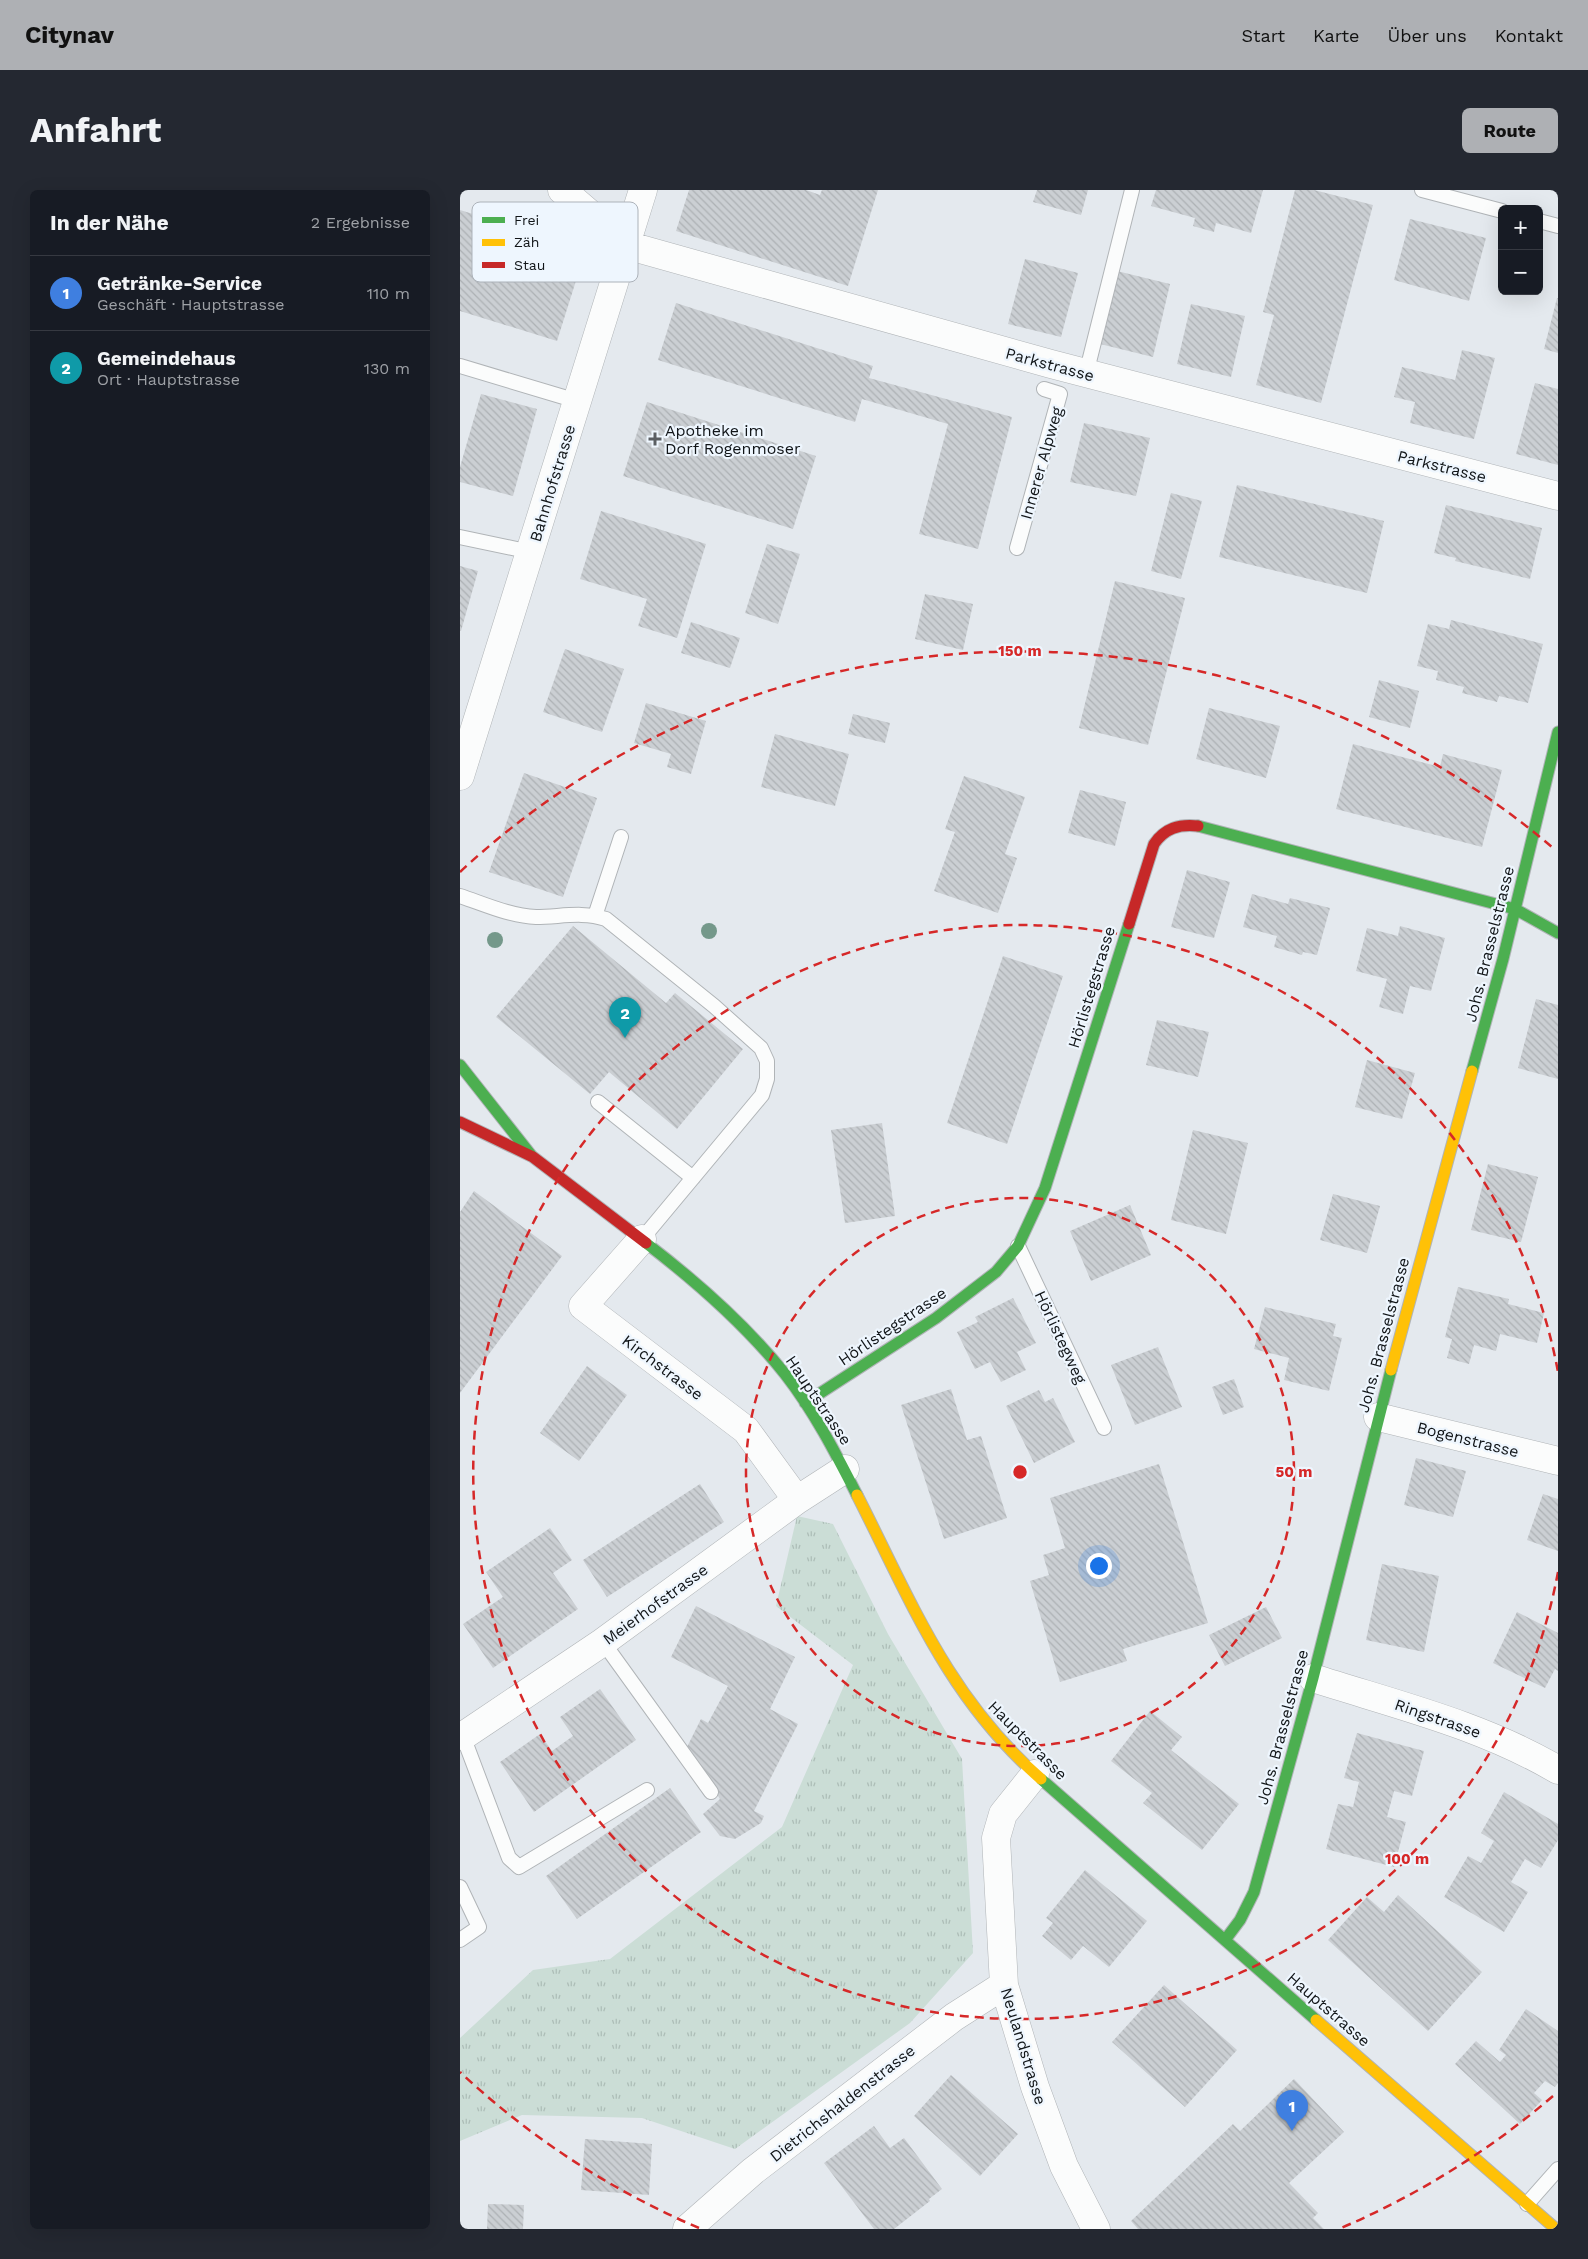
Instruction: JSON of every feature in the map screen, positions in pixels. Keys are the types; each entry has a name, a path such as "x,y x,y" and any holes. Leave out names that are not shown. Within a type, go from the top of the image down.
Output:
{"street":[{"name":"Parkstrasse","path":"562,190 576,202"},
{"name":"Bahnhofstrasse","path":"638,206 643,190"},
{"name":"Parkstrasse","path":"638,248 1086,374 1558,496"},
{"name":"Bahnhofstrasse","path":"460,776 614,282"},
{"name":"Johs. Brasselstrasse","path":"1225,1940 1240,1920 1254,1892 1313,1678 1378,1417 1515,909 1558,732"},
{"name":"Hörlistegstrasse","path":"805,1403 936,1318 996,1272 1018,1246 1045,1188 1154,844 1169,827 1183,824 1198,826 1515,909 1558,933"},
{"name":"Hauptstrasse","path":"460,1065 531,1156"},
{"name":"Hauptstrasse","path":"460,1122 531,1156 642,1239 720,1306 767,1352 805,1403 845,1469 930,1639 956,1685 989,1728 1035,1774 1556,2229"},
{"name":"Kirchstrasse","path":"642,1239 583,1306 746,1430 797,1500"},
{"name":"Bogenstrasse","path":"1378,1417 1558,1461"},
{"name":"Meierhofstrasse","path":"463,1736 603,1642 797,1500 845,1469"},
{"name":"Ringstrasse","path":"1313,1678 1447,1719 1524,1750 1558,1770"},
{"name":"Neulandstrasse","path":"1035,1774 1003,1814 996,1838 1004,1984 1035,2087 1064,2166 1096,2229"},
{"name":"Dietrichshaldenstrasse","path":"687,2229 753,2171 954,2017 1004,1984"}],"lane":[{"path":"1086,374 1132,190"},
{"path":"1422,190 1498,210"},
{"path":"1543,223 1558,226"},
{"path":"460,366 577,401"},
{"name":"Innerer Alpweg","path":"1017,548 1060,394 1044,389"},
{"path":"460,537 531,552"},
{"path":"594,916 621,837"},
{"path":"460,896 515,914 535,917 573,914 606,919 714,1006 761,1048 768,1061 768,1079 762,1095 642,1239"},
{"path":"598,1102 693,1178"},
{"name":"Hörlistegweg","path":"1018,1246 1104,1428"},
{"path":"603,1642 710,1792"},
{"path":"463,1736 509,1858 520,1866 647,1790"},
{"path":"460,1887 479,1927 460,1940"},
{"path":"1527,2204 1558,2169"}],"green space":[{"path":"797,1516 833,1524 888,1634 962,1759 973,1953 910,2023 735,2149 642,2118 522,2115 460,2141 460,2038 533,1970 610,1959 782,1827 853,1665 776,1606"}],"building":[{"path":"689,190 806,190 820,195 822,190 878,190 848,286 676,231"},
{"path":"1037,190 1088,190 1081,215 1033,202"},
{"path":"1156,190 1263,190 1251,233 1216,223 1214,232 1193,226 1195,218 1151,206"},
{"path":"1295,190 1314,190 1373,205 1321,403 1256,385 1274,315 1263,312"},
{"path":"460,210 472,214 472,282 576,282 557,341 460,311"},
{"path":"1410,219 1486,238 1469,301 1394,280"},
{"path":"1025,259 1078,273 1061,337 1008,324"},
{"path":"1117,271 1170,284 1153,357 1100,344"},
{"path":"1558,298 1558,353 1544,349"},
{"path":"676,303 873,366 869,378 1012,417 978,549 919,534 948,424 862,399 855,422 658,360"},
{"path":"1191,304 1245,316 1231,377 1177,364"},
{"path":"1462,350 1495,358 1474,439 1410,423 1415,402 1394,397 1402,367 1455,380"},
{"path":"1535,383 1558,389 1558,465 1516,454"},
{"path":"481,394 537,409 513,496 460,482 460,467"},
{"path":"647,402 816,456 793,529 623,476"},
{"path":"1084,423 1150,438 1136,496 1070,482"},
{"path":"1237,485 1384,521 1367,593 1219,557"},
{"path":"1171,493 1202,501 1181,579 1151,571"},
{"path":"1446,505 1542,528 1530,579 1455,561 1456,558 1434,553"},
{"path":"601,511 706,544 677,638 638,626 647,599 580,579"},
{"path":"767,544 800,554 778,624 745,613"},
{"path":"460,566 478,571 461,631 460,631"},
{"path":"1115,581 1185,598 1148,745 1079,728"},
{"path":"925,594 973,604 963,650 915,639"},
{"path":"1451,620 1543,644 1528,703 1499,696 1497,702 1462,693 1464,687 1436,680 1438,671 1417,666 1428,624 1449,629"},
{"path":"691,622 740,638 730,668 681,653"},
{"path":"565,649 624,669 602,732 543,712"},
{"path":"1379,680 1419,691 1410,728 1369,717"},
{"path":"646,703 706,721 691,774 667,767 671,754 634,743"},
{"path":"1209,708 1280,726 1266,778 1196,759"},
{"path":"853,714 890,723 885,743 848,734"},
{"path":"775,734 849,754 835,806 761,787"},
{"path":"1353,744 1440,767 1443,754 1502,770 1482,847 1336,809"},
{"path":"524,773 597,798 563,897 489,872"},
{"path":"964,776 1025,797 1005,854 1017,858 998,913 934,891 955,832 945,829"},
{"path":"1080,790 1126,802 1115,846 1068,833"},
{"path":"1187,870 1230,882 1214,938 1171,927"},
{"path":"1252,894 1288,904 1290,898 1330,908 1317,955 1303,952 1302,955 1274,947 1277,936 1243,927"},
{"path":"573,926 666,1003 675,993 743,1049 677,1129 609,1072 590,1094 496,1017"},
{"path":"1400,926 1445,938 1431,991 1410,986 1403,1014 1379,1007 1387,979 1356,971 1367,928 1398,936"},
{"path":"1003,956 1063,976 1007,1144 947,1123"},
{"path":"1536,999 1558,1005 1558,1079 1518,1068"},
{"path":"1157,1020 1209,1032 1198,1077 1146,1065"},
{"path":"1367,1060 1415,1073 1402,1119 1355,1107"},
{"path":"882,1123 895,1216 845,1223 831,1130"},
{"path":"1193,1130 1248,1143 1226,1234 1171,1220"},
{"path":"1488,1164 1538,1177 1521,1242 1471,1230"},
{"path":"474,1191 562,1256 460,1393 460,1212"},
{"path":"1333,1194 1380,1206 1367,1253 1320,1240"},
{"path":"1130,1205 1151,1255 1091,1281 1070,1231"},
{"path":"1458,1287 1509,1299 1508,1304 1544,1313 1537,1343 1500,1334 1496,1351 1474,1345 1469,1364 1447,1358 1452,1339 1445,1337"},
{"path":"1013,1298 1036,1343 1017,1352 1026,1370 1001,1382 990,1362 975,1369 957,1332 978,1322 975,1317"},
{"path":"1265,1307 1336,1324 1333,1336 1342,1338 1329,1391 1284,1380 1289,1358 1254,1349"},
{"path":"1158,1347 1182,1407 1135,1425 1111,1365"},
{"path":"587,1366 627,1395 579,1461 540,1433"},
{"path":"1234,1379 1244,1407 1223,1415 1212,1387"},
{"path":"951,1389 967,1440 981,1436 1007,1518 944,1539 901,1405"},
{"path":"1039,1390 1045,1402 1053,1398 1075,1442 1034,1463 1006,1406"},
{"path":"1416,1458 1466,1471 1453,1517 1404,1505"},
{"path":"1159,1464 1208,1623 1123,1649 1127,1661 1060,1682 1030,1581 1049,1575 1043,1555 1065,1548 1050,1498"},
{"path":"700,1484 724,1522 607,1597 583,1560"},
{"path":"1543,1494 1558,1499 1558,1551 1527,1540"},
{"path":"550,1528 572,1560 553,1573 578,1609 493,1668 463,1624 503,1597 486,1572"},
{"path":"1382,1564 1439,1576 1424,1652 1366,1640"},
{"path":"696,1606 795,1657 770,1709 798,1724 754,1811 764,1816 761,1823 735,1839 720,1836 703,1814 720,1799 687,1747 701,1719 708,1723 728,1686 671,1657"},
{"path":"1266,1607 1282,1638 1225,1666 1209,1635"},
{"path":"1517,1612 1558,1633 1558,1671 1555,1669 1545,1688 1493,1663"},
{"path":"600,1689 636,1740 534,1812 500,1762 540,1734 552,1751 573,1736 560,1717"},
{"path":"1150,1711 1182,1737 1171,1750 1239,1804 1202,1850 1143,1803 1152,1793 1111,1761"},
{"path":"1357,1733 1424,1751 1412,1796 1394,1791 1387,1817 1406,1822 1394,1867 1326,1849 1338,1804 1353,1807 1359,1782 1344,1778"},
{"path":"670,1788 701,1832 577,1919 546,1876"},
{"path":"1504,1792 1558,1824 1558,1840 1541,1868 1525,1859 1511,1882 1528,1892 1504,1932 1444,1897 1468,1856 1481,1863 1494,1841 1481,1833"},
{"path":"1085,1870 1147,1921 1109,1967 1083,1946 1071,1960 1042,1936 1053,1923 1046,1918"},
{"path":"1398,1895 1482,1972 1428,2031 1328,1940 1367,1897 1384,1912"},
{"path":"1164,1985 1237,2050 1185,2107 1112,2042"},
{"path":"1526,2009 1558,2031 1558,2083 1555,2087 1545,2081 1534,2093 1542,2100 1520,2124 1455,2064 1476,2041 1500,2062 1506,2055 1499,2050"},
{"path":"951,2075 1018,2134 980,2176 914,2116"},
{"path":"1294,2079 1344,2132 1289,2183 1318,2213 1313,2218 1324,2229 1138,2229 1131,2221 1233,2124 1240,2131"},
{"path":"874,2126 890,2148 904,2138 942,2189 929,2199 930,2201 894,2229 874,2229 824,2163"},
{"path":"585,2139 652,2144 649,2195 581,2190"},
{"path":"488,2204 524,2205 523,2229 487,2229"}],"traffic: fast":[{"path":"1472,1071 1503,959 1558,732"},
{"path":"1198,826 1515,909 1558,933"},
{"path":"805,1403 936,1318 996,1272 1018,1246 1045,1188 1129,924"},
{"path":"460,1065 531,1155"},
{"path":"646,1243 720,1304 770,1356 796,1388 815,1418 857,1495"},
{"path":"1225,1940 1240,1920 1254,1892 1313,1678 1391,1370"},
{"path":"1041,1779 1316,2020"}],"traffic: slow":[{"path":"1391,1370 1472,1071"},
{"path":"857,1495 914,1610 956,1681 1009,1748 1041,1779"},
{"path":"1316,2020 1556,2229"}],"traffic: jam":[{"path":"1129,924 1154,844 1163,834 1173,828 1198,826"},
{"path":"460,1122 533,1157 646,1243"}],"place":[{"name":"Apotheke im Dorf Rogenmoser","path":"655,439"},
{"name":"Gemeindehaus","path":"625,1038"},
{"name":"Getränke-Service","path":"1292,2131"}]}
